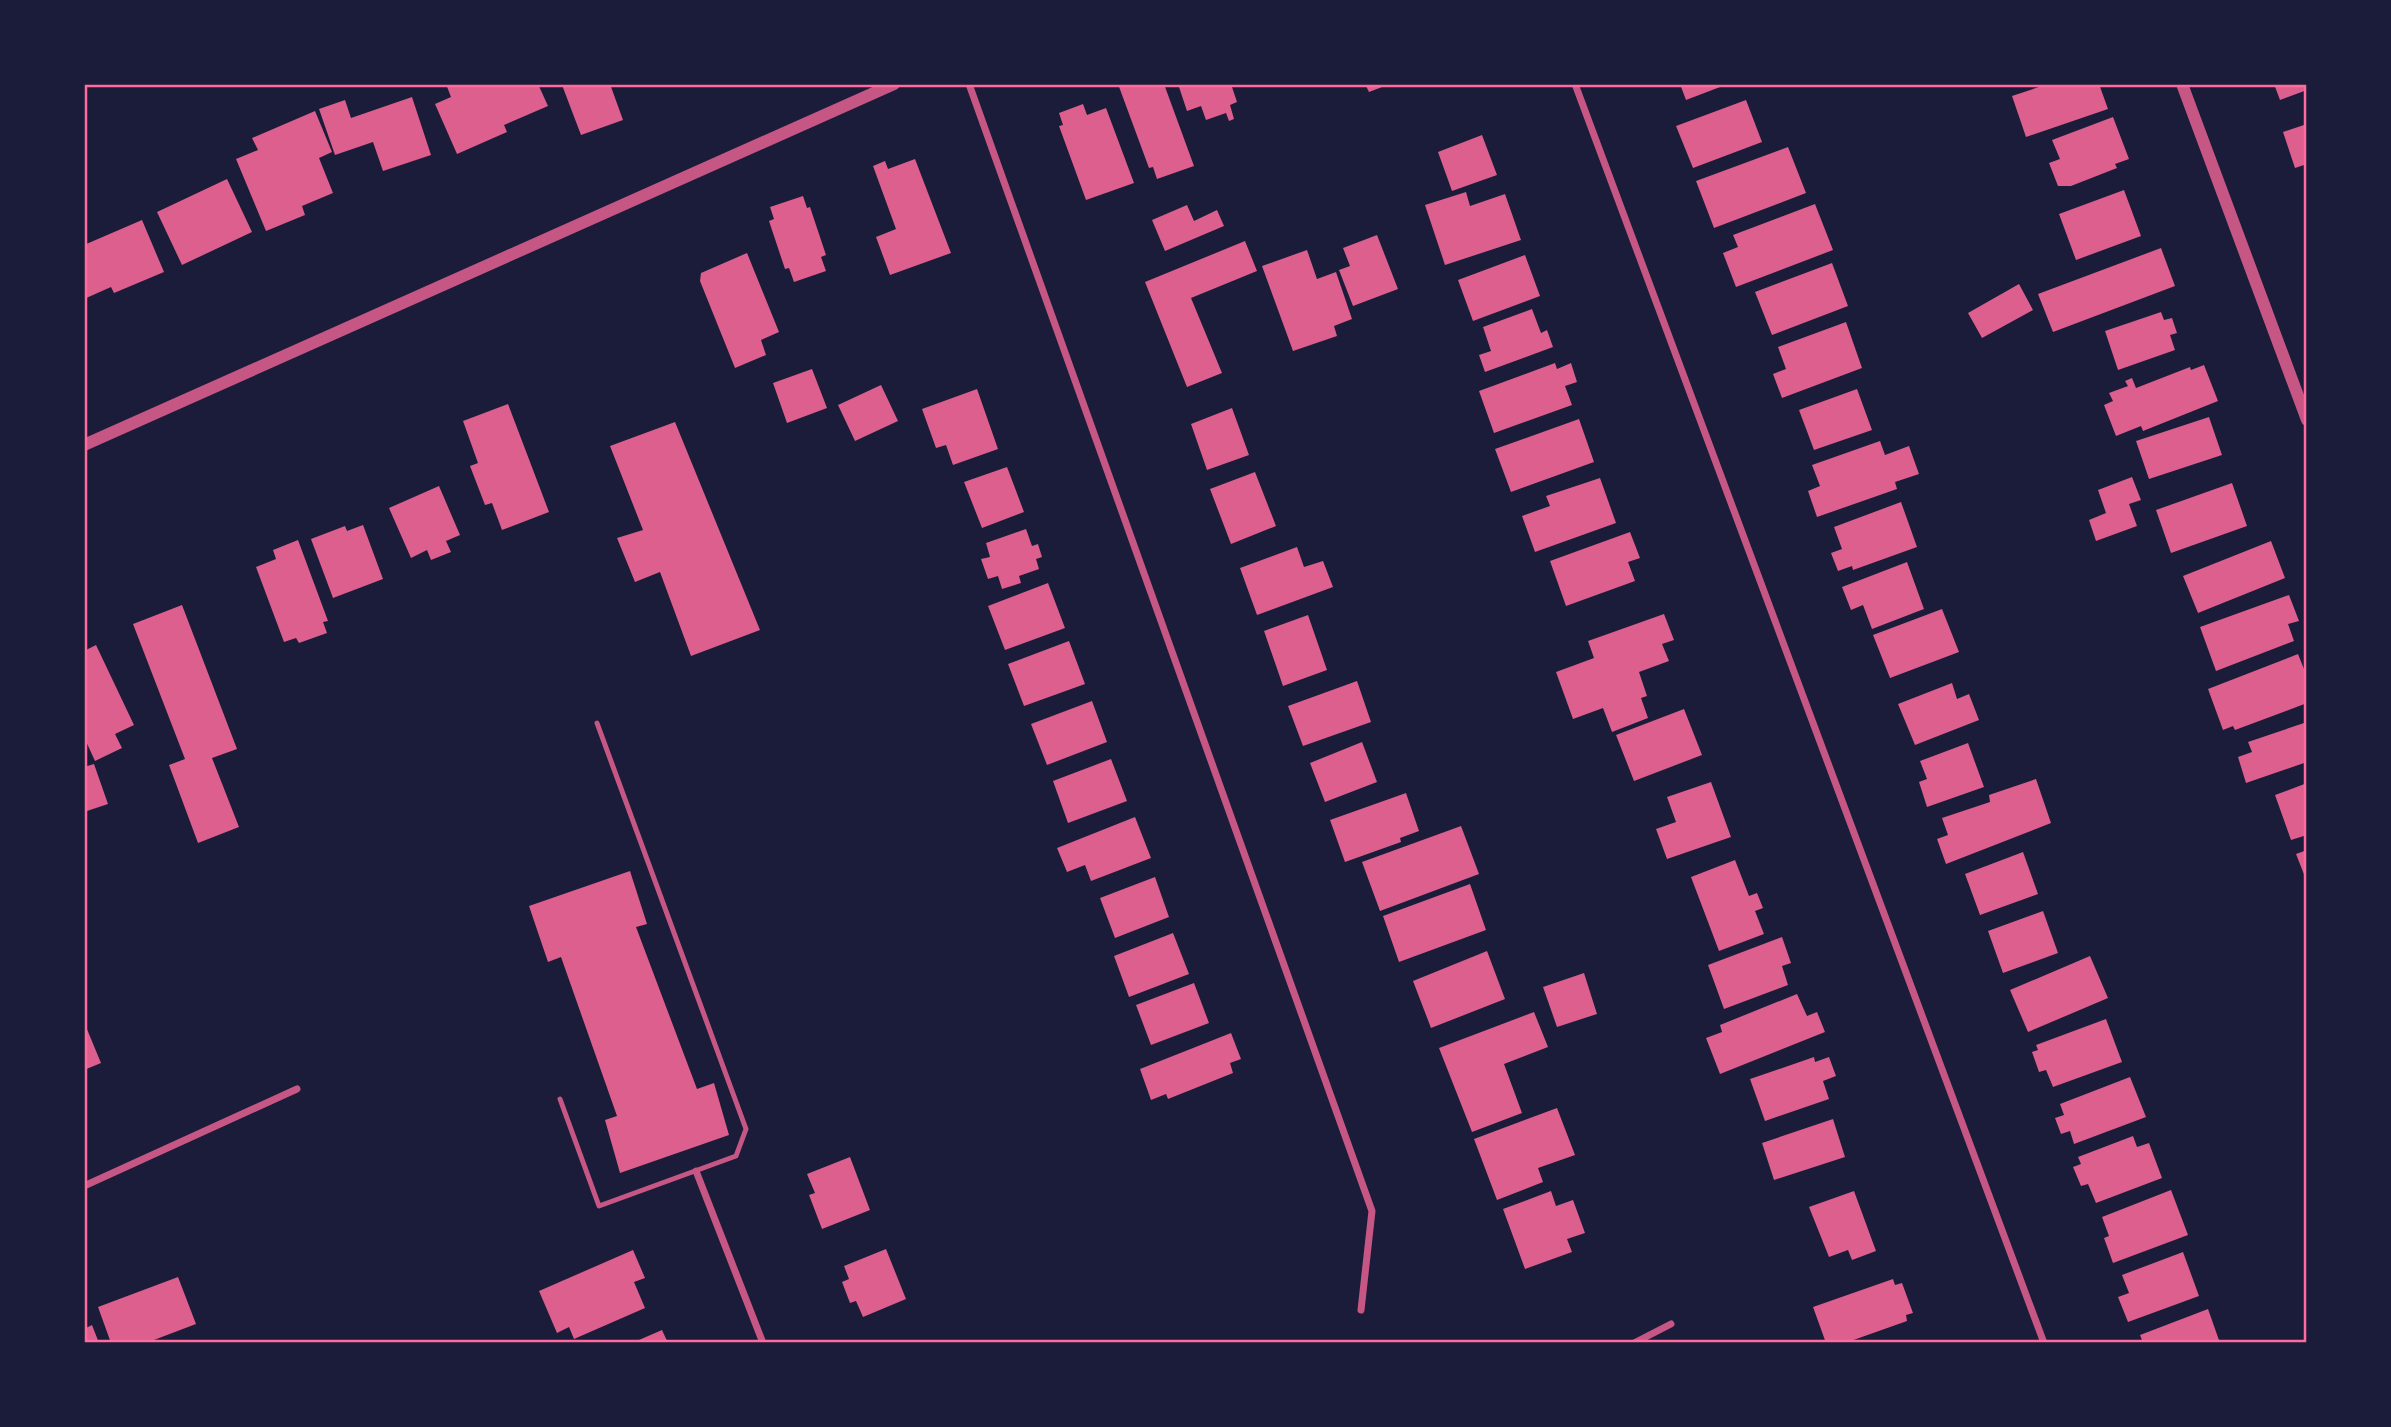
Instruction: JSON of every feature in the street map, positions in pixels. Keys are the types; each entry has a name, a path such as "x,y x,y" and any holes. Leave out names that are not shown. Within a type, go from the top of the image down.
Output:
{"street":[{"path":"84,445 894,84"},
{"path":"969,84 1372,1212 1361,1310"},
{"path":"1575,84 2044,1343"},
{"path":"2182,84 2307,420"},
{"path":"84,1186 298,1088"},
{"path":"696,1171 763,1343"},
{"path":"1634,1343 1671,1324"}],"lane":[{"path":"560,1099 599,1206 736,1156 746,1129 597,723"}],"building":[{"path":"446,84 538,84 548,106 504,125 507,132 457,154 435,104 451,97"},
{"path":"610,84 623,120 581,135 562,85"},
{"path":"1118,84 1164,84 1194,166 1157,179 1153,167 1149,168"},
{"path":"1178,84 1231,84 1237,102 1230,105 1234,119 1229,121 1226,113 1206,120 1201,106 1187,111"},
{"path":"1365,84 1390,84 1369,92"},
{"path":"1680,84 1728,84 1686,100"},
{"path":"2048,84 2099,84 2108,109 2026,137 2012,96"},
{"path":"2274,84 2307,84 2307,90 2280,100"},
{"path":"412,97 431,155 383,171 373,142 335,155 319,109 345,100 351,118"},
{"path":"1746,100 1762,142 1693,168 1676,126"},
{"path":"1083,104 1087,115 1106,108 1134,183 1086,200 1059,126 1063,125 1059,113"},
{"path":"315,111 332,152 319,158 333,193 302,206 305,215 266,231 236,159 258,150 252,138"},
{"path":"2113,117 2129,159 2115,164 2117,168 2071,186 2058,186 2049,163 2060,159 2052,140"},
{"path":"2307,124 2307,164 2295,168 2283,132"},
{"path":"1482,135 1497,175 1452,191 1438,152"},
{"path":"1788,147 1806,193 1714,228 1696,181"},
{"path":"915,159 951,253 890,275 876,237 896,229 873,166 885,161 888,169"},
{"path":"227,179 252,232 182,265 157,212"},
{"path":"2124,190 2141,236 2076,260 2059,214"},
{"path":"1466,192 1470,206 1505,194 1521,240 1445,265 1425,205"},
{"path":"803,196 807,208 810,207 826,255 821,257 826,271 794,282 789,268 785,269 769,221 774,219 770,207"},
{"path":"1815,204 1833,250 1736,287 1723,253 1738,247 1733,235"},
{"path":"1187,205 1194,221 1217,210 1224,226 1165,251 1152,220"},
{"path":"142,220 164,272 114,293 111,287 84,299 84,245"},
{"path":"1377,235 1398,289 1353,306 1339,270 1350,266 1343,248"},
{"path":"1245,241 1257,271 1191,298 1222,373 1187,387 1145,282"},
{"path":"2161,248 2175,286 2053,332 2038,294"},
{"path":"1307,250 1317,279 1336,272 1352,319 1334,326 1337,336 1293,351 1262,266"},
{"path":"747,253 779,332 761,340 766,355 735,368 700,281 701,273"},
{"path":"1525,255 1540,296 1473,321 1458,280"},
{"path":"1832,263 1848,306 1772,335 1755,292"},
{"path":"2019,284 2033,310 1982,338 1968,313"},
{"path":"1532,309 1541,333 1547,330 1553,347 1485,372 1479,355 1491,351 1483,327"},
{"path":"2161,312 2164,320 2172,318 2177,333 2170,335 2175,350 2118,370 2105,331"},
{"path":"1846,322 1862,368 1782,398 1773,374 1786,369 1778,347"},
{"path":"1555,363 1557,369 1571,363 1577,382 1565,386 1572,405 1494,433 1479,391"},
{"path":"2204,365 2218,401 2143,431 2141,426 2116,436 2104,405 2113,401 2109,393 2128,386 2125,381 2132,378 2136,388 2190,367 2191,370"},
{"path":"812,369 827,408 787,423 773,383"},
{"path":"881,385 898,421 855,441 838,405"},
{"path":"977,389 998,449 953,465 946,445 936,448 922,409"},
{"path":"1857,389 1872,430 1814,450 1799,410"},
{"path":"508,404 549,512 502,530 492,503 485,505 470,466 478,463 463,421"},
{"path":"1232,408 1249,455 1207,470 1191,424"},
{"path":"2209,417 2222,455 2149,479 2136,441"},
{"path":"1579,419 1594,462 1511,492 1495,449"},
{"path":"675,422 760,630 691,656 660,572 635,582 617,538 643,530 610,446"},
{"path":"1880,441 1885,455 1909,446 1919,474 1895,482 1897,489 1817,517 1808,491 1820,486 1812,465"},
{"path":"1007,467 1024,512 982,528 964,482"},
{"path":"1255,472 1276,526 1231,544 1210,489"},
{"path":"2132,477 2141,500 2129,504 2137,526 2096,541 2089,520 2106,513 2098,490"},
{"path":"1600,478 1616,523 1535,552 1522,516 1550,506 1546,496"},
{"path":"2232,483 2247,526 2171,553 2156,510"},
{"path":"439,486 460,535 446,541 451,552 431,560 427,550 411,558 389,508"},
{"path":"1901,502 1917,547 1853,570 1852,566 1838,571 1831,553 1842,549 1834,527"},
{"path":"363,525 383,579 333,598 311,539 345,526 347,531"},
{"path":"1026,529 1032,546 1038,544 1042,557 1036,559 1039,569 1019,576 1021,583 1002,589 998,576 988,579 981,559 990,557 986,543"},
{"path":"1630,532 1640,558 1628,562 1635,581 1566,606 1550,561"},
{"path":"298,540 328,621 323,622 327,633 299,643 296,638 284,642 256,567 276,559 273,550"},
{"path":"2271,541 2285,578 2198,613 2183,576"},
{"path":"1297,547 1304,567 1323,561 1333,587 1257,615 1240,568"},
{"path":"1907,562 1924,609 1872,629 1863,605 1851,610 1842,587"},
{"path":"1048,583 1065,628 1005,650 988,606"},
{"path":"2289,595 2299,621 2288,624 2294,641 2216,671 2200,627"},
{"path":"182,605 237,749 212,758 239,827 198,843 169,765 185,759 133,624"},
{"path":"1942,609 1959,652 1890,678 1873,635"},
{"path":"1664,614 1674,640 1662,644 1669,661 1639,672 1647,696 1641,698 1648,718 1612,732 1603,708 1573,719 1556,672 1594,658 1588,641"},
{"path":"1308,615 1327,670 1283,686 1264,631"},
{"path":"1069,641 1085,684 1024,706 1008,664"},
{"path":"96,645 134,725 115,734 122,748 95,761 84,737 84,651"},
{"path":"2298,654 2304,669 2307,668 2307,703 2235,730 2233,726 2223,730 2208,689"},
{"path":"1357,681 1371,722 1303,746 1288,706"},
{"path":"1952,683 1957,699 1969,694 1979,720 1915,745 1898,704"},
{"path":"1092,701 1107,742 1047,765 1031,724"},
{"path":"1684,709 1702,755 1634,781 1616,735"},
{"path":"2307,722 2307,762 2246,783 2238,757 2252,752 2248,742"},
{"path":"1362,742 1377,782 1325,802 1310,763"},
{"path":"1968,743 1984,787 1927,807 1919,782 1927,779 1920,761"},
{"path":"1111,759 1127,801 1068,823 1053,781"},
{"path":"94,764 108,804 84,812 84,767"},
{"path":"2036,779 2051,823 1946,864 1937,839 1948,835 1942,818 1990,802 1989,795"},
{"path":"1711,782 1731,837 1667,859 1656,829 1676,822 1667,797"},
{"path":"2307,783 2307,835 2291,840 2275,795"},
{"path":"1406,793 1419,831 1400,838 1401,842 1345,862 1330,820"},
{"path":"1135,817 1151,858 1091,881 1085,865 1067,872 1057,848"},
{"path":"1461,826 1479,874 1380,911 1362,862"},
{"path":"2307,850 2307,882 2296,854"},
{"path":"2023,852 2038,894 1980,915 1965,874"},
{"path":"1735,860 1749,896 1757,893 1763,908 1755,911 1764,934 1719,951 1691,877"},
{"path":"630,871 647,924 636,927 697,1089 714,1083 729,1135 620,1173 605,1120 617,1116 561,957 548,962 529,906"},
{"path":"1155,877 1169,917 1115,938 1100,898"},
{"path":"1470,884 1486,930 1399,962 1383,916"},
{"path":"2043,911 2058,953 2003,973 1988,931"},
{"path":"1173,933 1189,974 1129,997 1114,956"},
{"path":"1782,937 1791,963 1782,966 1788,985 1724,1009 1708,965"},
{"path":"1487,951 1505,999 1431,1028 1413,981"},
{"path":"2090,956 2108,998 2028,1032 2010,990"},
{"path":"1584,973 1597,1014 1557,1027 1543,987"},
{"path":"1194,983 1209,1023 1151,1045 1136,1005"},
{"path":"1797,994 1807,1016 1817,1012 1825,1032 1720,1074 1706,1038 1722,1032 1720,1025"},
{"path":"1534,1012 1548,1047 1504,1064 1522,1113 1472,1132 1439,1048"},
{"path":"2106,1019 2122,1062 2053,1087 2046,1070 2039,1072 2032,1052 2038,1050 2036,1045"},
{"path":"84,1022 101,1063 84,1070"},
{"path":"1231,1033 1241,1059 1230,1063 1233,1073 1168,1099 1166,1094 1151,1100 1140,1069"},
{"path":"1814,1057 1815,1062 1829,1057 1836,1076 1823,1081 1829,1099 1765,1121 1750,1079"},
{"path":"2130,1077 2146,1117 2074,1144 2070,1131 2061,1134 2055,1118 2064,1115 2060,1104"},
{"path":"1557,1108 1575,1155 1538,1168 1543,1182 1497,1200 1474,1139"},
{"path":"1833,1119 1845,1157 1774,1180 1762,1143"},
{"path":"2133,1136 2137,1147 2149,1143 2162,1178 2096,1203 2088,1184 2081,1186 2073,1167 2081,1164 2078,1157"},
{"path":"850,1157 870,1210 822,1229 809,1195 815,1193 807,1174"},
{"path":"2171,1190 2188,1235 2113,1263 2104,1238 2109,1236 2102,1217"},
{"path":"1551,1191 1556,1206 1573,1200 1585,1233 1567,1239 1572,1252 1525,1269 1503,1209"},
{"path":"1854,1191 1876,1251 1852,1260 1848,1250 1829,1257 1809,1207"},
{"path":"886,1249 906,1299 863,1317 856,1301 850,1303 842,1282 849,1279 844,1266"},
{"path":"633,1250 645,1278 634,1282 645,1308 574,1339 569,1327 557,1333 539,1291"},
{"path":"2183,1252 2199,1296 2128,1322 2118,1297 2129,1293 2122,1275"},
{"path":"178,1277 196,1324 146,1343 111,1343 98,1307"},
{"path":"1893,1279 1895,1285 1902,1283 1913,1313 1906,1315 1907,1321 1845,1343 1826,1343 1813,1307"},
{"path":"2208,1309 2220,1343 2143,1343 2140,1335"},
{"path":"92,1325 99,1343 84,1343 84,1329"},
{"path":"662,1330 668,1343 632,1343"}]}
